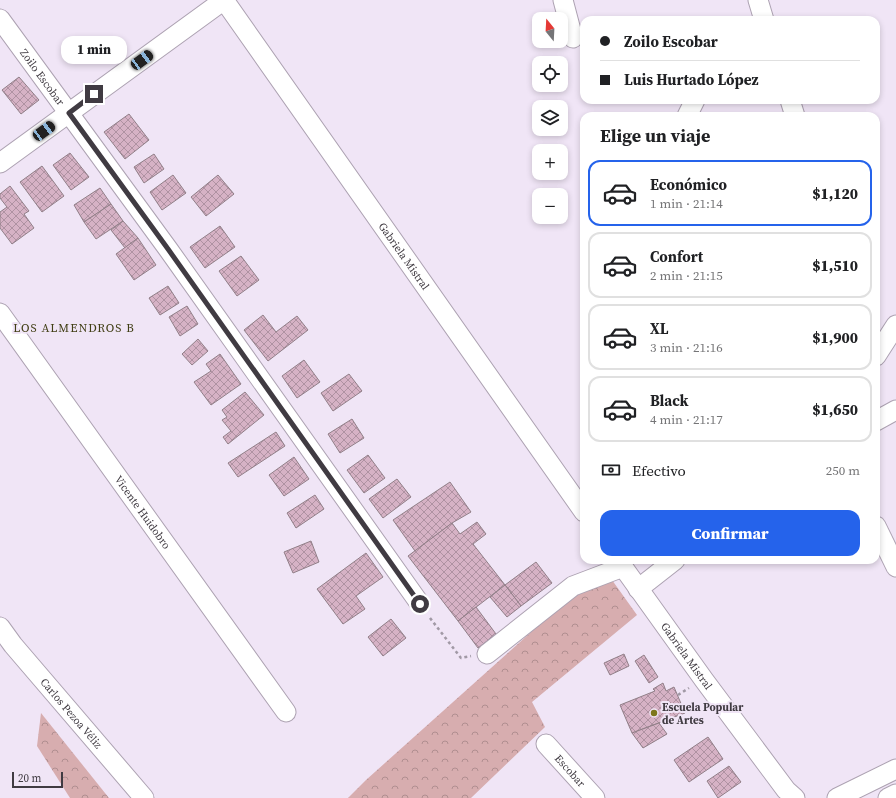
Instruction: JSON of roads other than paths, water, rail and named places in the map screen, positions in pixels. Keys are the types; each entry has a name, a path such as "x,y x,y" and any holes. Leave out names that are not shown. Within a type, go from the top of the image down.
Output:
{"street":[{"path":"0,163 224,0"},
{"name":"Gabriela Mistral","path":"224,0 580,506"},
{"path":"563,0 573,38"},
{"path":"758,0 763,16"},
{"name":"Zoilo Escobar","path":"0,19 168,249 420,604"},
{"name":"Vicente Huidobro","path":"0,313 286,712"},
{"path":"880,350 896,325"},
{"path":"880,419 896,410"},
{"path":"880,534 896,567"},
{"path":"488,654 573,586 620,564"},
{"name":"Gabriela Mistral","path":"620,564 790,795"},
{"path":"638,589 670,564"},
{"name":"Carlos Pezoa Véliz","path":"0,628 144,798"},
{"name":"Escobar","path":"546,744 595,798"},
{"path":"837,798 896,769"},
{"path":"888,798 896,794"}],"place":[{"name":"Escuela Popular de Artes","path":"654,713"}],"district":[{"name":"LOS ALMENDROS B","path":"74,328"}]}
